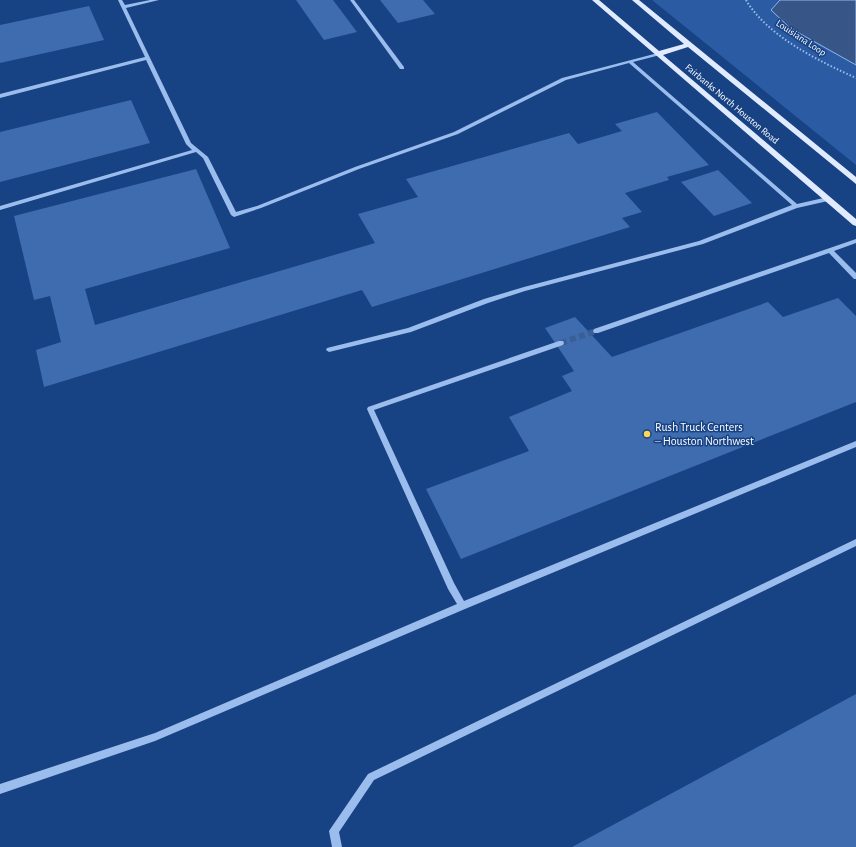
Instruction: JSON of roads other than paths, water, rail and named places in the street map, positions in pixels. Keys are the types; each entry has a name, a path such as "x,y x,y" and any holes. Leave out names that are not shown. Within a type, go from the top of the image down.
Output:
{"main road":[{"name":"Fairbanks North Houston Road","path":"595,0 856,223"},
{"name":"Fairbanks North Houston Road","path":"635,0 688,45 856,181"},
{"path":"658,54 688,45"}],"lane":[{"path":"120,0 189,144 205,157 234,215 260,207 357,168 456,133 564,79 658,54"},
{"path":"124,7 157,0"},
{"path":"352,0 402,68"},
{"path":"0,96 148,58"},
{"path":"629,61 796,206"},
{"path":"0,208 197,150"},
{"path":"329,350 409,330 486,301 524,289 701,243 796,206 828,199"},
{"path":"596,331 856,241"},
{"path":"830,250 856,277"},
{"path":"462,606 451,586 370,409 561,343"},
{"path":"0,789 155,736 462,606 856,444"},
{"path":"337,847 334,831 371,777 856,542"}],"tunnel":[{"path":"561,343 596,331"}],"place":[{"name":"Rush Truck Centers – Houston Northwest","path":"647,434"}]}
